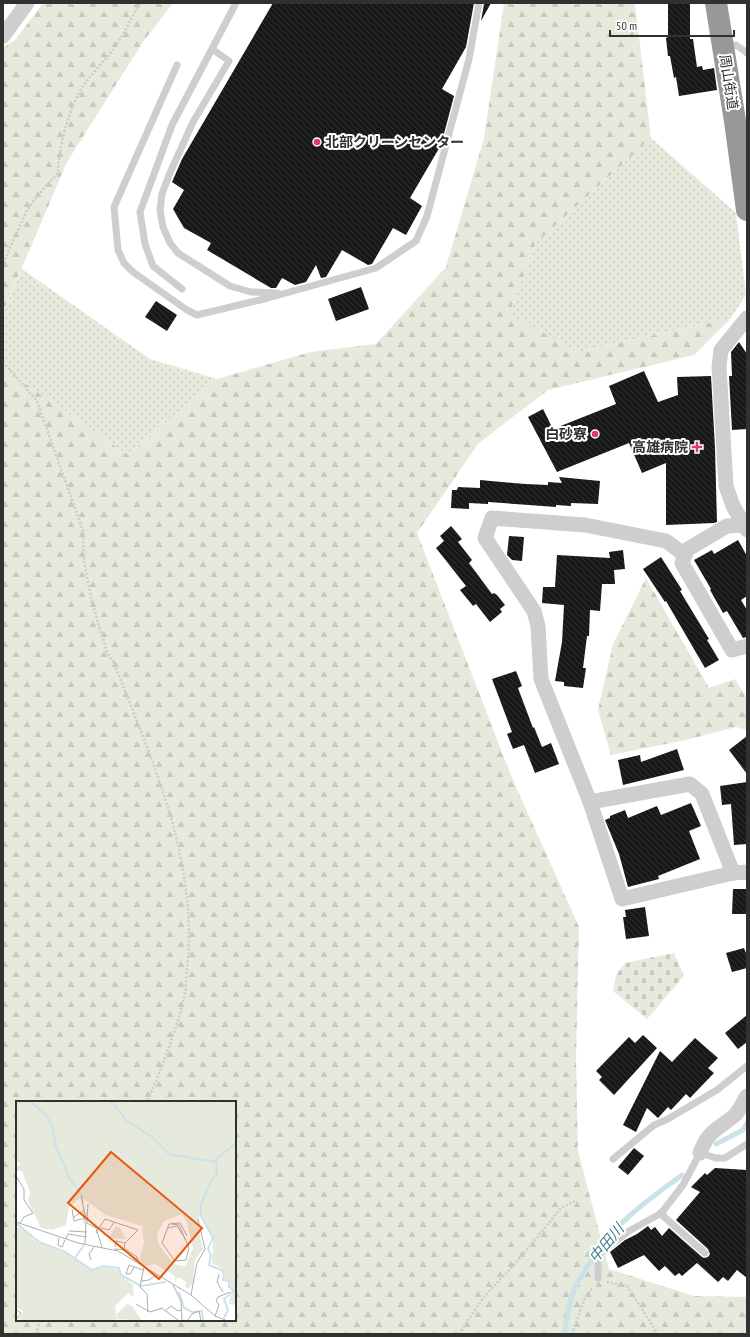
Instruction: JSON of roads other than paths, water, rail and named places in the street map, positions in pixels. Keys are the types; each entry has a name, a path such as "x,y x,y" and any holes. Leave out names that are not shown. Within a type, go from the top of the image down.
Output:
{"highway":[{"name":"周山街道","path":"716,3 747,210"}],"street":[{"path":"3,36 27,3"},
{"path":"745,528 733,506 726,486 719,366 721,350 747,318"},
{"path":"590,802 690,784 702,794 740,872 622,899 590,802 541,679 538,626 534,611 485,538 492,518 585,525 666,541 685,555"},
{"path":"745,528 727,526 688,549 682,563 732,650 747,646"},
{"path":"700,1153 703,1144 711,1133 736,1114 747,1096"}],"lane":[{"path":"182,289 154,266 145,244 140,212 172,125 236,3"},
{"path":"177,65 114,207 118,250 124,263 133,272 187,310 197,315 286,293 376,268 416,241 427,216 469,59 479,3"},
{"path":"723,46 736,45 747,53"},
{"path":"212,49 229,61 193,122 169,175 162,194 160,210 163,227 170,243 178,253 230,286 251,292 286,293"},
{"path":"613,1159 654,1125 666,1120 717,1090 747,1066"},
{"path":"598,1278 598,1255 629,1231 663,1211 683,1186 700,1153 716,1158 725,1158 747,1144"},
{"path":"663,1211 663,1216 705,1253"}],"waterway":[{"name":"中田川","path":"716,1144 743,1130 747,1123"},
{"name":"中田川","path":"564,1334 569,1305 574,1289 591,1261 614,1231 627,1218 682,1175"}],"place":[{"name":"北部クリーンセンター","path":"317,142"},
{"name":"白砂寮","path":"595,434"},
{"name":"高雄病院","path":"697,447"}]}
